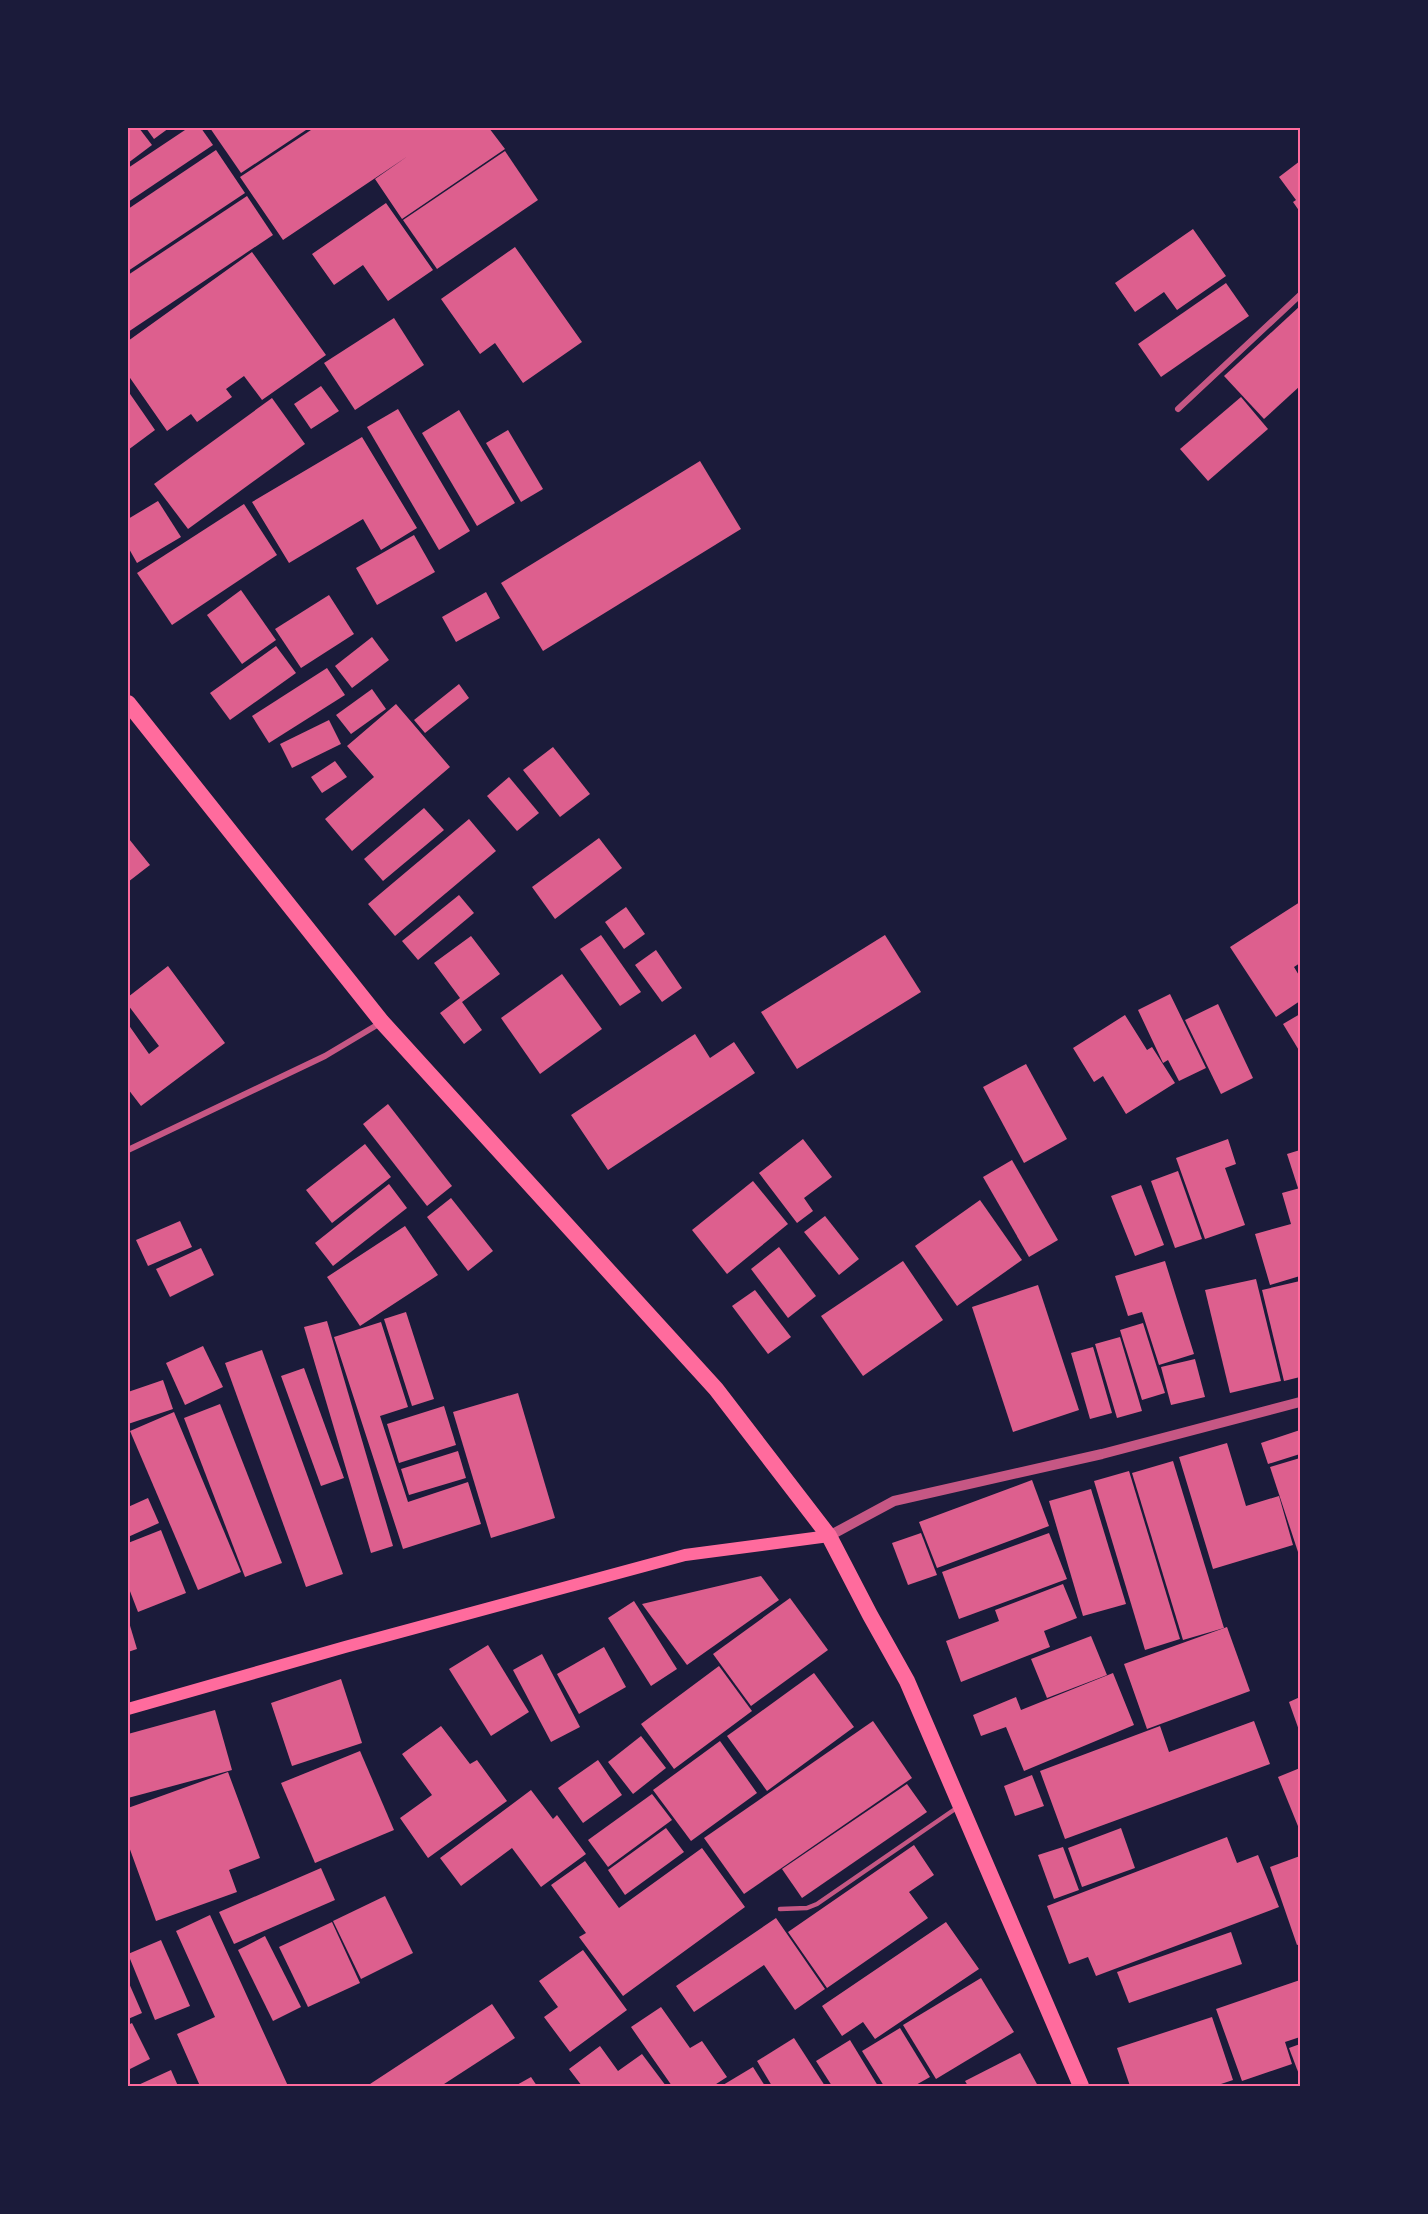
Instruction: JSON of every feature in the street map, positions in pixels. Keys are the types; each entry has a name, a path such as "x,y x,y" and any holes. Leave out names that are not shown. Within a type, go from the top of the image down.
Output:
{"highway":[{"path":"128,703 382,1022 716,1389 829,1536 907,1681 1081,2086"}],"main road":[{"path":"128,1709 345,1647 685,1555 829,1536"}],"street":[{"path":"1178,409 1300,295"},
{"path":"128,1150 326,1056 382,1022"},
{"path":"829,1536 894,1501 1101,1454 1300,1402"}],"lane":[{"path":"780,1909 807,1908 817,1904 961,1805"}],"building":[{"path":"128,128 139,128 152,145 128,163"},
{"path":"146,128 169,128 154,139"},
{"path":"188,128 201,128 213,145 128,202 128,168"},
{"path":"210,128 309,128 241,173"},
{"path":"314,128 489,128 505,149 402,219 375,179 408,156 283,240 240,177"},
{"path":"216,150 245,193 128,271 128,209"},
{"path":"505,151 538,200 437,269 403,220"},
{"path":"1300,161 1300,212 1293,202 1296,200 1279,177"},
{"path":"247,196 273,235 128,332 128,275"},
{"path":"386,203 433,270 388,301 363,265 334,285 312,254"},
{"path":"1193,229 1226,276 1177,310 1164,292 1135,312 1115,283"},
{"path":"515,247 582,342 523,383 495,343 480,354 441,299"},
{"path":"252,252 326,355 262,400 244,376 226,389 232,397 197,422 191,414 167,431 128,375 128,341"},
{"path":"1226,283 1249,316 1161,377 1138,344"},
{"path":"1300,306 1300,386 1264,419 1224,376"},
{"path":"394,318 424,365 355,410 324,363"},
{"path":"321,386 339,411 311,429 294,404"},
{"path":"128,391 155,430 128,450"},
{"path":"1241,397 1268,429 1208,481 1180,449"},
{"path":"272,398 305,444 188,529 154,484"},
{"path":"398,409 470,531 439,550 367,427"},
{"path":"459,410 515,503 477,526 422,433"},
{"path":"508,430 543,489 521,502 486,443"},
{"path":"362,437 417,528 381,550 363,519 289,563 252,502"},
{"path":"700,461 741,529 543,651 501,583"},
{"path":"158,501 181,537 137,563 128,547 128,519"},
{"path":"244,504 277,555 172,625 137,573"},
{"path":"414,535 435,572 377,605 356,568"},
{"path":"241,590 276,640 242,664 207,615"},
{"path":"486,592 500,618 456,642 442,617"},
{"path":"329,595 354,634 301,668 275,629"},
{"path":"372,637 389,660 352,688 335,666"},
{"path":"276,646 296,673 230,720 210,693"},
{"path":"327,668 345,695 269,743 252,716"},
{"path":"459,684 469,698 425,733 414,720"},
{"path":"372,689 386,709 351,734 336,715"},
{"path":"396,704 450,767 352,851 325,819 374,777 347,746"},
{"path":"329,720 341,744 292,768 280,744"},
{"path":"553,747 590,794 560,817 523,770"},
{"path":"335,761 347,777 322,793 311,777"},
{"path":"509,777 539,813 517,831 487,796"},
{"path":"424,808 444,830 383,881 364,859"},
{"path":"469,819 496,851 395,936 368,904"},
{"path":"599,838 622,868 555,919 532,887"},
{"path":"128,840 150,865 128,882"},
{"path":"459,895 474,913 418,960 402,941"},
{"path":"1300,902 1300,963 1294,967 1300,977 1300,1001 1276,1017 1230,947"},
{"path":"626,907 645,934 624,949 605,922"},
{"path":"601,935 641,992 620,1006 580,949"},
{"path":"885,935 921,992 797,1069 761,1012"},
{"path":"471,936 500,974 462,1002 482,1030 464,1044 440,1013 460,998 434,963"},
{"path":"656,950 682,988 662,1002 635,965"},
{"path":"168,966 225,1043 141,1106 128,1089 128,1024 149,1054 159,1046 128,1005 128,997"},
{"path":"562,974 602,1029 540,1074 501,1018"},
{"path":"1170,994 1206,1068 1179,1081 1168,1060 1163,1063 1138,1010"},
{"path":"1218,1004 1253,1078 1221,1094 1185,1020"},
{"path":"1300,1014 1300,1052 1283,1024"},
{"path":"1125,1015 1147,1050 1152,1047 1175,1083 1126,1114 1103,1076 1094,1082 1073,1048"},
{"path":"695,1034 710,1058 734,1042 755,1073 608,1170 571,1115"},
{"path":"1026,1064 1067,1139 1024,1163 983,1087"},
{"path":"388,1104 452,1186 427,1206 363,1124"},
{"path":"803,1139 832,1177 804,1198 813,1211 797,1223 759,1173"},
{"path":"1228,1139 1236,1164 1225,1168 1245,1225 1205,1239 1176,1158"},
{"path":"365,1144 391,1177 332,1223 306,1190"},
{"path":"1300,1150 1300,1187 1298,1188 1287,1154"},
{"path":"1012,1160 1058,1240 1029,1257 983,1177"},
{"path":"1178,1171 1202,1239 1175,1248 1151,1181"},
{"path":"753,1181 788,1224 727,1274 692,1230"},
{"path":"389,1184 407,1208 333,1266 315,1243"},
{"path":"1141,1185 1164,1245 1135,1256 1111,1196"},
{"path":"1300,1188 1300,1276 1270,1285 1255,1234 1291,1224 1282,1193"},
{"path":"451,1198 493,1251 468,1271 427,1217"},
{"path":"980,1200 1022,1260 957,1306 915,1246"},
{"path":"825,1216 859,1259 839,1275 804,1232"},
{"path":"180,1221 192,1247 148,1266 136,1240"},
{"path":"405,1226 438,1275 360,1326 327,1277"},
{"path":"779,1247 816,1296 788,1318 751,1269"},
{"path":"201,1248 214,1275 170,1297 156,1269"},
{"path":"903,1261 943,1320 863,1376 821,1316"},
{"path":"1165,1261 1194,1354 1159,1365 1142,1312 1128,1316 1115,1276"},
{"path":"1256,1279 1281,1381 1230,1393 1205,1290"},
{"path":"1300,1281 1300,1377 1284,1381 1262,1290"},
{"path":"1038,1285 1079,1410 1013,1432 972,1307"},
{"path":"755,1290 791,1337 768,1354 732,1306"},
{"path":"406,1312 434,1399 412,1406 384,1319"},
{"path":"327,1321 393,1546 371,1553 304,1327"},
{"path":"381,1322 408,1407 380,1416 408,1502 468,1482 481,1524 403,1549 334,1337"},
{"path":"1143,1323 1165,1393 1142,1400 1120,1330"},
{"path":"1120,1337 1142,1411 1117,1418 1095,1344"},
{"path":"203,1346 223,1387 185,1405 166,1363"},
{"path":"1093,1347 1112,1413 1090,1419 1071,1353"},
{"path":"262,1350 343,1574 306,1587 225,1363"},
{"path":"1195,1359 1205,1397 1171,1405 1161,1367"},
{"path":"304,1368 344,1478 321,1486 281,1376"},
{"path":"163,1380 173,1409 128,1424 128,1392"},
{"path":"518,1393 555,1518 491,1538 453,1412"},
{"path":"220,1404 282,1563 245,1577 184,1418"},
{"path":"444,1406 456,1445 399,1463 387,1424"},
{"path":"174,1412 241,1572 198,1590 130,1431"},
{"path":"1300,1430 1300,1454 1268,1464 1261,1443"},
{"path":"1227,1443 1246,1506 1279,1496 1293,1545 1213,1569 1179,1457"},
{"path":"458,1451 466,1478 409,1495 401,1469"},
{"path":"1300,1458 1300,1558 1270,1467"},
{"path":"1173,1461 1224,1628 1183,1640 1132,1473"},
{"path":"1129,1471 1180,1639 1145,1650 1094,1481"},
{"path":"1032,1480 1049,1526 937,1568 919,1522"},
{"path":"1091,1489 1126,1604 1083,1616 1049,1501"},
{"path":"148,1498 159,1523 128,1537 128,1507"},
{"path":"161,1530 186,1593 138,1612 128,1586 128,1543"},
{"path":"921,1533 937,1575 908,1585 892,1543"},
{"path":"1049,1533 1067,1579 959,1619 942,1572"},
{"path":"761,1576 779,1600 687,1665 642,1604"},
{"path":"1063,1584 1077,1618 1044,1631 1050,1647 961,1682 946,1641 999,1621 995,1610"},
{"path":"790,1598 828,1650 751,1706 713,1654"},
{"path":"634,1601 677,1669 651,1686 608,1618"},
{"path":"128,1619 137,1649 128,1652"},
{"path":"1227,1627 1250,1691 1147,1729 1124,1664"},
{"path":"1091,1636 1107,1675 1047,1698 1031,1659"},
{"path":"488,1645 529,1712 491,1736 449,1669"},
{"path":"604,1647 626,1687 579,1714 557,1674"},
{"path":"542,1654 580,1727 551,1742 513,1670"},
{"path":"719,1666 752,1711 674,1769 641,1724"},
{"path":"814,1673 854,1727 767,1791 727,1736"},
{"path":"1113,1673 1134,1725 1024,1771 1006,1727 981,1736 973,1715 1016,1697 1021,1710"},
{"path":"341,1679 362,1743 292,1766 271,1703"},
{"path":"1300,1697 1300,1733 1289,1702"},
{"path":"215,1710 232,1770 128,1798 128,1734"},
{"path":"873,1721 912,1778 744,1894 704,1838"},
{"path":"1254,1721 1270,1764 1065,1839 1040,1771 1160,1726 1169,1752"},
{"path":"441,1726 470,1764 477,1760 507,1801 428,1858 400,1818 432,1795 402,1754"},
{"path":"641,1736 666,1768 633,1794 608,1762"},
{"path":"720,1741 757,1793 691,1841 653,1790"},
{"path":"360,1751 394,1830 315,1863 281,1783"},
{"path":"598,1760 622,1795 583,1823 558,1788"},
{"path":"1300,1768 1300,1831 1278,1777"},
{"path":"228,1772 260,1858 229,1870 237,1892 156,1921 128,1844 128,1808"},
{"path":"1032,1775 1044,1806 1015,1816 1004,1786"},
{"path":"907,1784 927,1812 802,1898 782,1869"},
{"path":"531,1790 553,1819 557,1815 586,1854 541,1887 512,1848 461,1886 440,1858"},
{"path":"652,1794 672,1820 608,1867 588,1840"},
{"path":"666,1828 684,1852 625,1895 608,1870"},
{"path":"1121,1828 1135,1868 1082,1887 1068,1848"},
{"path":"1227,1837 1237,1863 1258,1855 1279,1907 1096,1976 1088,1957 1069,1964 1047,1906"},
{"path":"914,1845 934,1875 909,1892 928,1918 827,1988 788,1932"},
{"path":"1063,1847 1079,1890 1054,1899 1038,1855"},
{"path":"702,1848 745,1907 623,1996 579,1937 586,1933 551,1885 585,1861 619,1908"},
{"path":"1300,1856 1300,1944 1297,1945 1270,1867"},
{"path":"321,1868 335,1900 234,1944 219,1912"},
{"path":"385,1896 413,1953 361,1979 333,1921"},
{"path":"210,1915 288,2086 200,2086 177,2034 215,2017 176,1931"},
{"path":"776,1918 825,1989 795,2010 764,1965 694,2012 676,1986"},
{"path":"332,1922 360,1983 308,2007 279,1947"},
{"path":"946,1922 979,1969 875,2039 863,2022 842,2036 822,2006"},
{"path":"1231,1932 1242,1964 1129,2003 1117,1972"},
{"path":"265,1936 301,2007 273,2021 238,1950"},
{"path":"161,1940 190,2006 155,2020 128,1954"},
{"path":"583,1950 627,2010 570,2052 544,2017 558,2007 539,1981"},
{"path":"981,1978 1014,2032 936,2079 903,2025"},
{"path":"1300,1980 1300,2037 1285,2042 1292,2064 1242,2081 1216,2009"},
{"path":"128,1981 142,2013 128,2019"},
{"path":"492,2004 515,2038 441,2086 367,2086"},
{"path":"661,2007 690,2048 702,2041 727,2077 713,2086 672,2086 631,2027"},
{"path":"1212,2017 1233,2080 1215,2086 1130,2086 1117,2048"},
{"path":"132,2023 150,2059 128,2070 128,2025"},
{"path":"900,2028 930,2077 914,2086 884,2086 862,2051"},
{"path":"794,2038 825,2086 772,2086 757,2061"},
{"path":"850,2040 878,2086 832,2086 816,2061"},
{"path":"1300,2044 1300,2077 1289,2048"},
{"path":"600,2046 618,2071 642,2054 666,2086 582,2086 569,2069"},
{"path":"1020,2053 1038,2086 968,2086 965,2081"},
{"path":"753,2067 765,2086 723,2085"},
{"path":"171,2070 178,2086 136,2086"},
{"path":"531,2077 537,2086 515,2086"}]}
